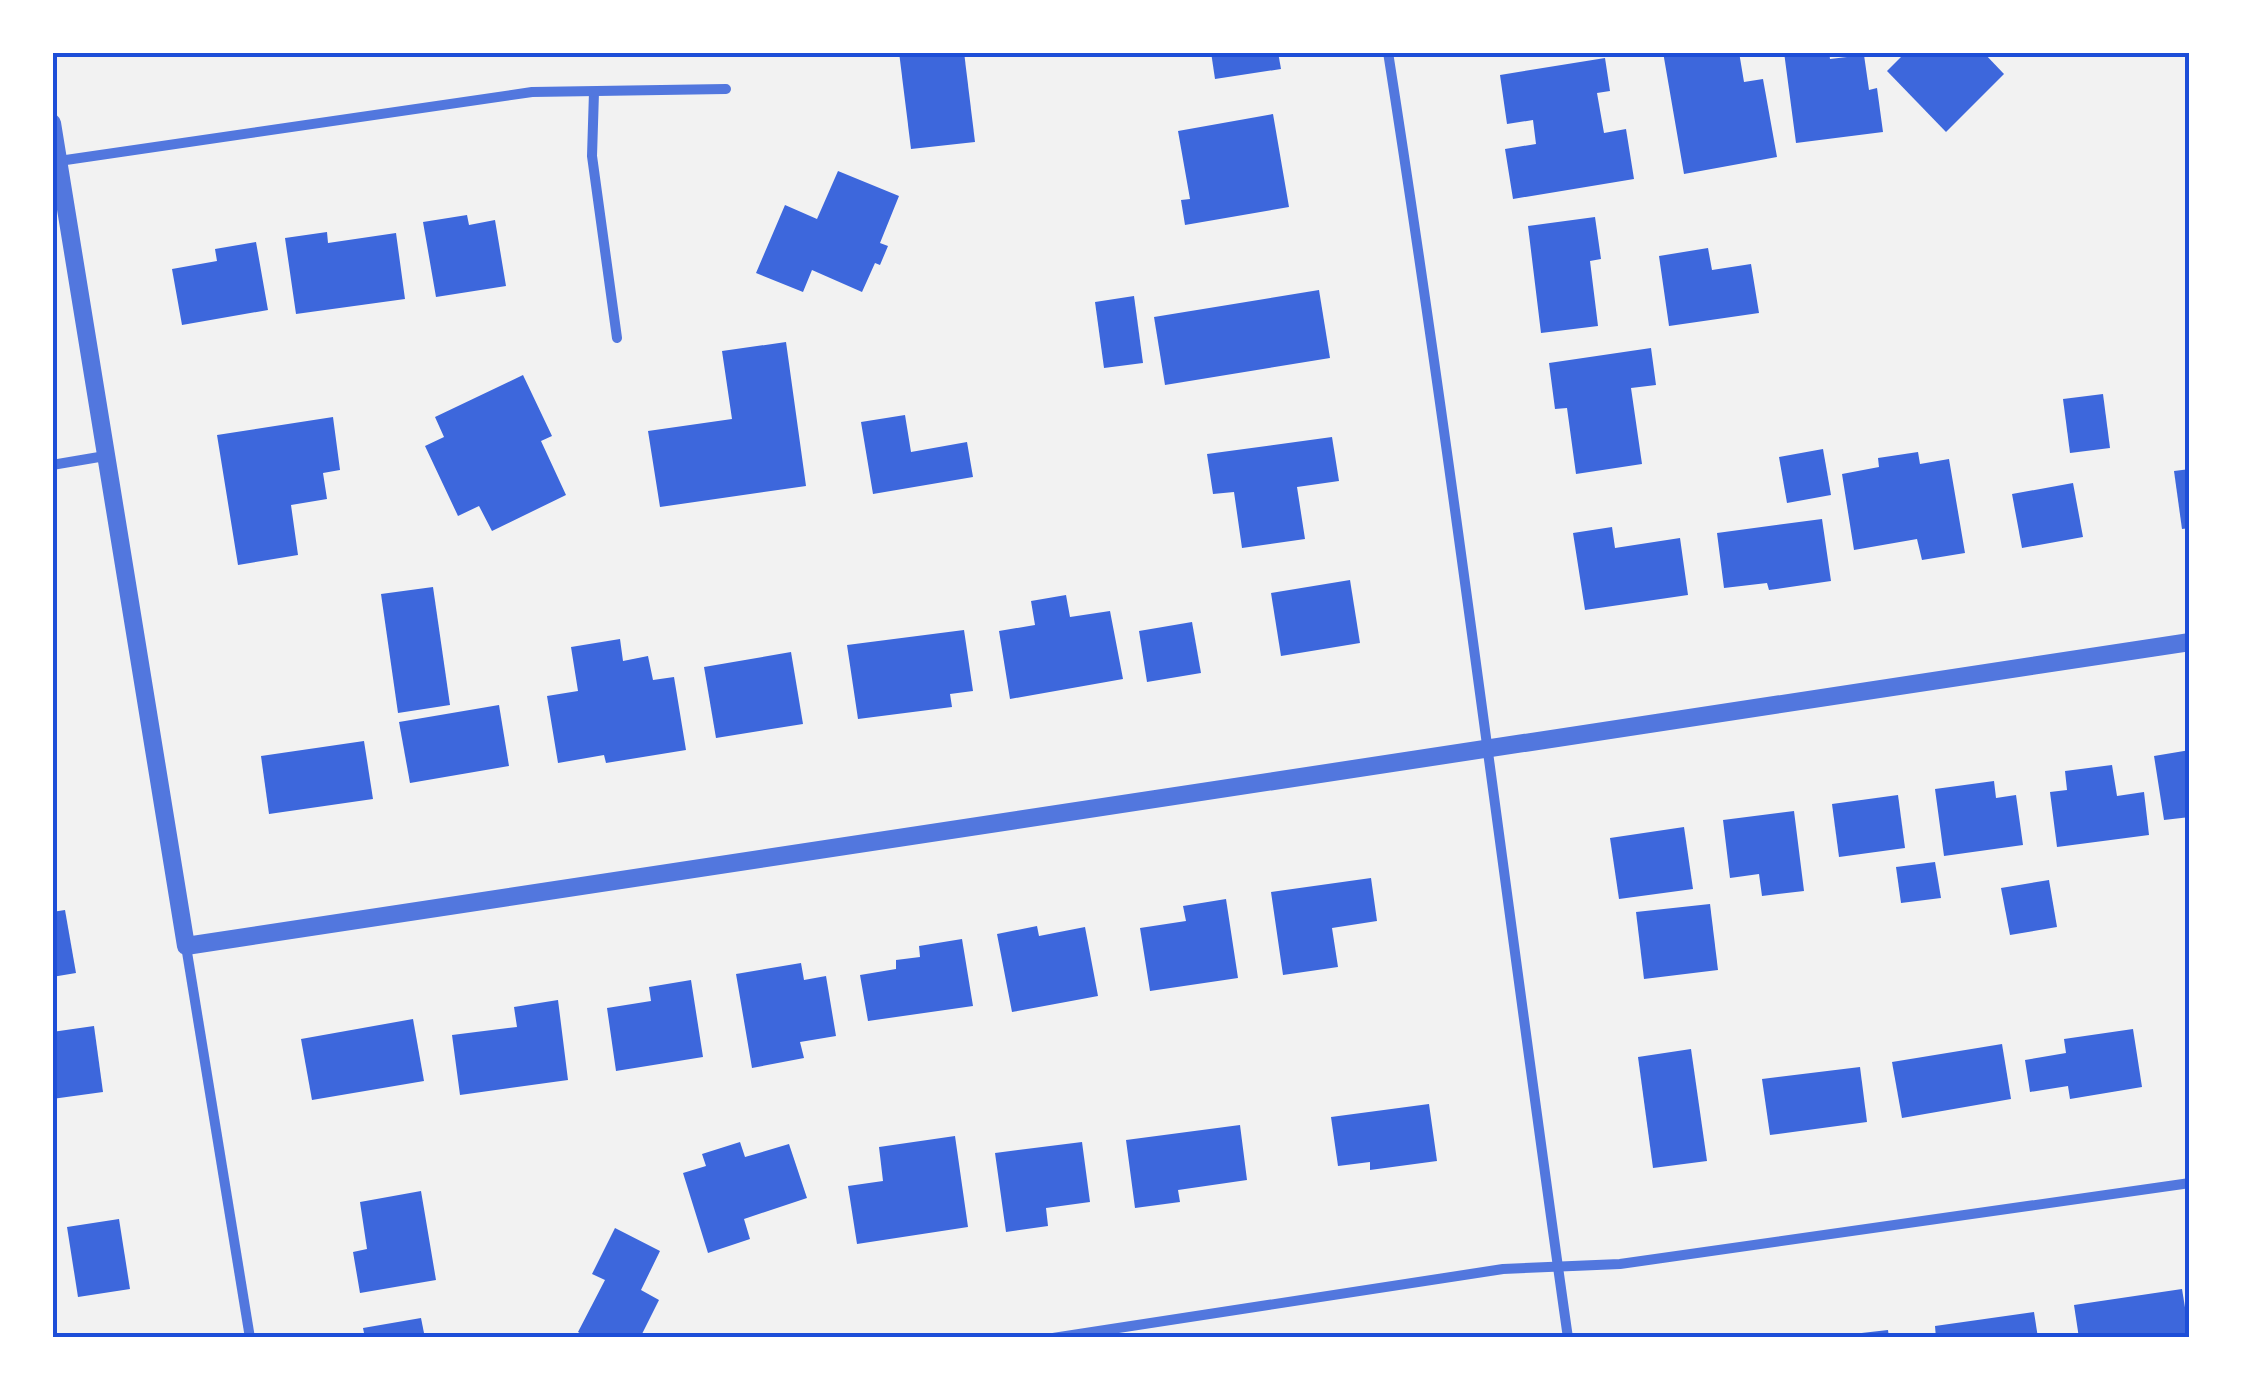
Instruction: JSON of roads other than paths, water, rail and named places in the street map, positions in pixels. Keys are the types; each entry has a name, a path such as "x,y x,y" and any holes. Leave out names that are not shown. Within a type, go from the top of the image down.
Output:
{"street":[{"path":"1388,52 1568,1338"},
{"path":"59,162 532,92 726,89"},
{"path":"594,92 592,156 617,338"},
{"path":"52,123 250,1338"},
{"path":"52,465 105,456"},
{"path":"186,946 2190,642"},
{"path":"1053,1338 1501,1269 1620,1264 2190,1183"}]}
